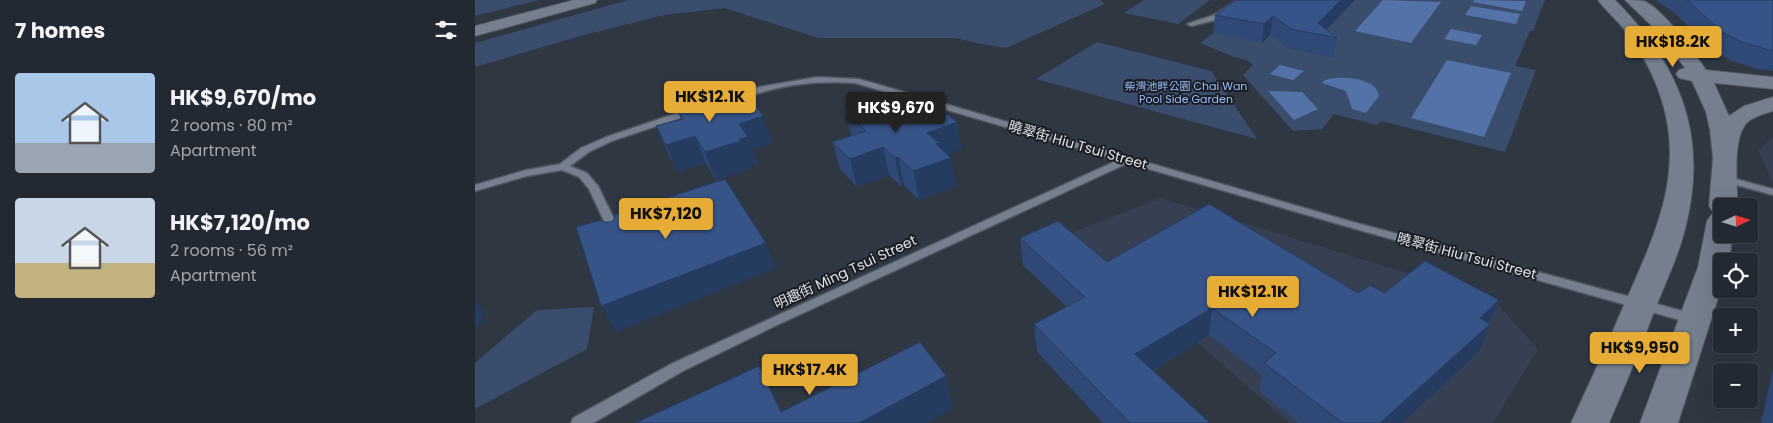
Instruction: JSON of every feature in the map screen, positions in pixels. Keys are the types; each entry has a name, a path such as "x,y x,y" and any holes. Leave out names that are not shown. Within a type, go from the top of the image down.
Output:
{"main road":[{"path":"1590,423 1609,382 1671,230 1682,174 1682,136 1664,76 1646,43 1606,0"},
{"path":"1633,0 1655,18 1677,42 1701,80 1719,120 1725,166"},
{"path":"1677,42 1702,57 1722,65 1773,76"},
{"path":"1664,76 1701,80 1773,83"},
{"path":"1701,80 1773,94"},
{"path":"1723,198 1725,166 1731,127 1740,116 1773,104"},
{"path":"1659,423 1713,267 1717,243"}],"street":[{"path":"475,31 590,0"}],"lane":[{"path":"1191,24 1217,18 1241,0"},
{"name":"曉翠街 Hiu Tsui Street","path":"563,167 585,150 609,139 765,87 813,79 856,82 1129,159 1349,224 1694,318"},
{"name":"明趣街 Ming Tsui Street","path":"579,423 678,367 1129,159"},
{"path":"1725,166 1773,192"},
{"path":"475,188 526,173 563,167 583,175 595,188 621,242"}],"shaded area":[{"path":"1383,0 1441,2 1411,43 1355,31"},
{"path":"1474,0 1526,1 1522,11 1473,2"},
{"path":"1471,6 1520,14 1516,24 1465,15"},
{"path":"1451,29 1482,35 1476,45 1444,39"},
{"path":"1447,60 1511,73 1484,137 1411,118"},
{"path":"1280,65 1304,71 1293,80 1270,74"},
{"path":"1335,78 1361,80 1373,86 1379,96 1366,113 1352,109 1346,91 1322,83 1325,80"},
{"path":"1268,91 1302,92 1318,109 1294,120"},
{"path":"1773,138 1773,183 1758,150"},
{"path":"1161,198 1493,299 1538,349 1493,423 1290,423 1071,233"}],"green space":[{"path":"475,0 539,0 475,16"},
{"path":"628,0 1100,0 1105,4 1006,48 955,38 819,38 724,8 664,15 580,36 475,67 475,43"},
{"path":"1144,0 1210,0 1178,24 1124,13"},
{"path":"1258,0 1545,0 1533,31 1530,31 1515,66 1536,70 1505,152 1381,121 1377,125 1334,114 1322,129 1293,131 1243,75 1253,65 1247,60 1234,57 1200,43"},
{"name":"柴灣池畔公園 Chai Wan Pool Side Garden","path":"1097,42 1211,71 1257,139 1036,79"},
{"path":"594,307 587,349 475,409 475,363 537,310"}],"building":[{"path":"1236,0 1341,0 1318,23 1337,38 1291,29 1273,16 1264,24 1215,15"},
{"path":"1687,0 1773,0 1773,50 1742,42 1722,32"},
{"path":"717,96 725,107 751,100 763,116 739,124 748,137 705,152 695,136 666,145 656,126 683,119 676,107 685,104 683,103"},
{"path":"883,98 895,109 899,108 910,117 939,108 957,122 927,133 939,143 936,144 951,158 913,171 898,157 895,158 883,147 850,159 832,142 866,131 845,110"},
{"path":"725,179 766,243 601,306 576,227 601,220 603,222 611,222 615,218 614,215"},
{"path":"1209,204 1358,293 1370,285 1384,293 1425,261 1499,300 1480,318 1490,324 1380,423 1343,423 1264,363 1276,353 1212,308 1135,354 1210,423 1130,423 1034,324 1085,297 1020,238 1058,221 1107,262"},
{"path":"920,342 946,376 859,423 635,423 759,366 781,412"}]}
